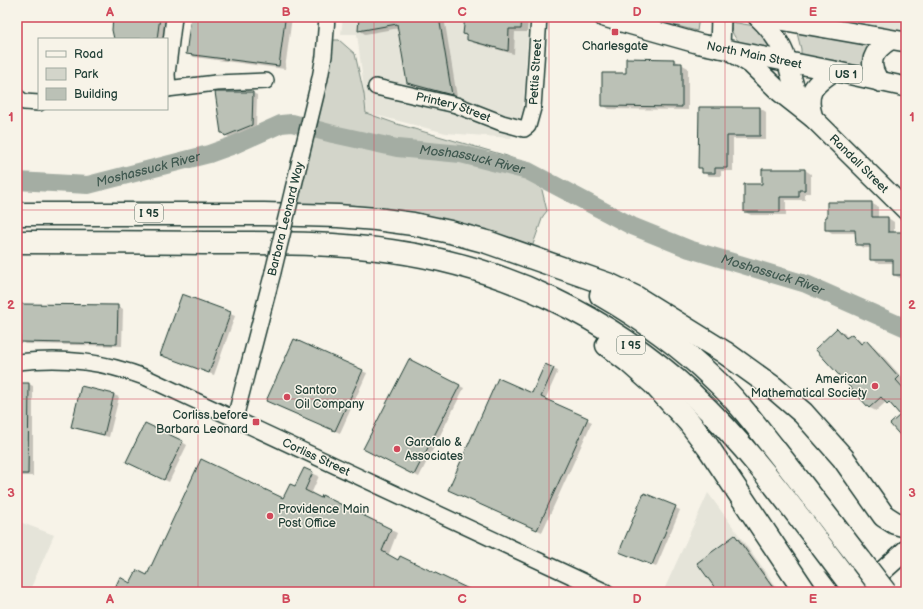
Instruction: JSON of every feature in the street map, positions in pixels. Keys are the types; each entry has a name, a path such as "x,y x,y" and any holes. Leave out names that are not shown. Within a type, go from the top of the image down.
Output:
{"highway":[{"name":"I 95","path":"22,213 264,214 338,216 376,219 413,224 450,232 487,242 524,255 625,309 686,353 714,378 767,440 885,592"},
{"name":"I 95","path":"17,242 287,244 373,248 453,263 500,277 535,290 602,325 662,368 691,393 717,419 766,476 854,587"},
{"path":"287,244 332,257 411,267 471,282 541,308 604,343 638,369 687,419 712,453 805,592"},
{"path":"524,255 610,285 630,294 724,352 774,388 803,414 843,458 884,516 891,522 906,526"}],"main road":[{"name":"North Main Street","path":"604,17 696,43 834,70 906,87"},
{"path":"720,48 721,17"},
{"name":"Randall Street","path":"758,17 777,38 787,61 796,94 813,118"},
{"path":"763,17 898,41"},
{"path":"880,82 873,69 873,58 876,51 881,46 898,41"},
{"name":"Randall Street","path":"720,48 751,64 788,99 813,118 906,210"},
{"path":"813,118 809,102 813,88 818,82 834,70"},
{"path":"854,587 906,550"}],"street":[{"path":"168,66 174,17"},
{"name":"Barbara Leonard Way","path":"235,418 294,189 311,116 324,56 327,17"},
{"name":"Pettis Street","path":"528,126 533,108 539,17"},
{"path":"168,89 216,83 266,81"},
{"name":"Printery Street","path":"376,87 456,105 478,112 502,123 524,129 528,126"},
{"path":"17,97 24,102 38,102"},
{"name":"Corliss Street","path":"17,362 34,360 74,360 93,362 118,368 162,384 606,592"}],"shaded area":[{"path":"343,17 529,17 523,110 511,138 446,133 367,113 357,34 341,34"},
{"path":"800,17 906,17 906,41"},
{"path":"708,493 781,592 663,592"},
{"path":"17,521 54,535 29,592 17,592"}],"green space":[{"path":"641,17 699,17 697,31"},
{"path":"731,22 755,26 778,51 754,47 740,42 732,31"},
{"path":"797,33 872,46 868,71 801,57 801,49"},
{"path":"328,40 339,40 355,54 364,94 366,113 397,124 507,156 526,165 542,190 547,211 543,216 530,253 291,206"}],"building":[{"path":"113,17 160,17 157,38 114,38 112,30"},
{"path":"191,17 266,17 285,20 279,66 186,54"},
{"path":"359,17 439,17 452,95 407,83 397,24 358,31"},
{"path":"465,17 522,17 521,29 509,29 508,51 467,40 467,35 463,34"},
{"path":"626,58 674,59 674,63 682,63 682,107 602,106 602,73 626,73"},
{"path":"215,92 253,92 252,125 225,136 221,133"},
{"path":"699,107 760,107 760,136 727,136 727,168 715,168 715,173 702,173 702,168 698,168"},
{"path":"762,169 805,169 805,190 799,190 799,197 780,197 780,212 744,212 744,184 762,184"},
{"path":"827,202 872,202 872,217 888,217 888,232 904,232 904,248 906,248 906,275 893,275 893,260 870,260 870,245 856,245 855,230 825,230"},
{"path":"182,294 231,312 209,373 160,355"},
{"path":"20,304 118,305 117,344 20,342"},
{"name":"American Mathematical Society","path":"837,328 846,338 852,334 861,344 866,340 899,377 896,380 906,391 906,442 890,424 900,415 889,402 887,404 881,397 869,408 815,349"},
{"path":"294,339 363,370 335,431 266,401"},
{"path":"409,359 460,385 414,475 363,449"},
{"path":"545,364 554,368 541,397 588,418 537,530 448,490 498,378 532,393"},
{"path":"17,383 29,383 28,474 17,474"},
{"path":"81,386 114,394 104,435 71,427"},
{"path":"145,423 183,441 164,480 126,462"},
{"name":"Providence Main Post Office","path":"201,459 283,498 290,484 295,486 304,468 313,472 305,490 321,498 322,495 391,529 382,551 398,560 400,556 475,592 113,592 120,577 130,583 137,570 147,575"},
{"path":"644,493 676,506 652,565 619,552"},
{"path":"735,535 776,592 718,592 697,563"}],"waterway":[{"name":"Moshassuck River","path":"17,181 88,185 209,154 234,145 281,124 292,123 333,134 397,148 461,154 528,171 632,226 689,249 806,284 906,328"}],"place":[{"name":"Charlesgate","path":"615,32"},
{"name":"American Mathematical Society","path":"875,386"},
{"name":"Santoro Oil Company","path":"287,397"},
{"name":"Corliss before Barbara Leonard","path":"256,422"},
{"name":"Garofalo & Associates","path":"397,449"},
{"name":"Providence Main Post Office","path":"270,516"}]}
